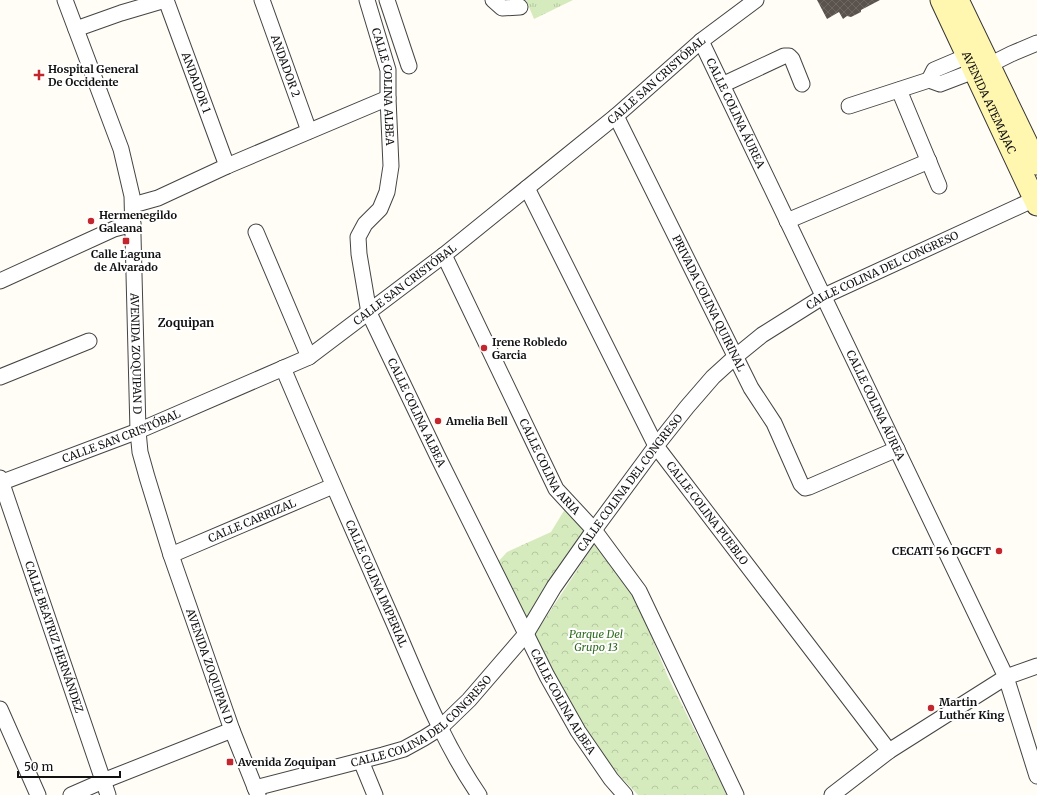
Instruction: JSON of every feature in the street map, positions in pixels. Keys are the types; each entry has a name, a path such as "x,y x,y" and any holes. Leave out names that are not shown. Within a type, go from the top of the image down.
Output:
{"main road":[{"name":"AVENIDA ATEMAJAC","path":"941,0 977,64 1037,162"},
{"name":"AVENIDA ATEMAJAC","path":"958,0 977,64 1036,201"}],"street":[{"name":"AVENIDA ZOQUIPAN D","path":"65,0 121,149 132,196 138,431 140,452 171,555 232,730 257,792"},
{"path":"76,29 121,13 165,0"},
{"name":"ANDADOR 1","path":"165,0 227,166"},
{"name":"ANDADOR 2","path":"262,0 309,131"},
{"name":"CALLE COLINA ALBEA","path":"367,0 388,70 391,166 387,192 380,209 365,224 358,236 359,254 369,313 437,455 547,676 578,732 611,779 625,795"},
{"path":"387,0 409,66"},
{"path":"494,0 502,8 520,7"},
{"name":"CALLE SAN CRISTÓBAL","path":"0,481 138,431 309,357 444,255 616,116 701,41 756,0"},
{"name":"CALLE COLINA ÁUREA","path":"701,41 1006,677 1037,776"},
{"path":"849,106 929,80 934,70 977,64 1011,54 1037,43"},
{"path":"722,85 784,56 789,56 792,59 802,84"},
{"path":"899,90 939,186"},
{"path":"133,205 158,198 227,166 388,98"},
{"name":"PRIVADA COLINA QUIRINAL","path":"616,116 735,357 751,388 774,423 805,488 897,449"},
{"path":"788,221 929,161"},
{"name":"CALLE COLINA PUEBLO","path":"527,188 656,446 889,751"},
{"name":"CALLE COLINA DEL CONGRESO","path":"257,792 404,749 440,728 469,700 526,634 554,587 656,446 687,407 714,377 735,357 762,335 824,296 1036,201"},
{"path":"0,281 114,229 133,224"},
{"path":"256,232 309,357"},
{"name":"CALLE COLINA ARIA","path":"444,255 556,489 594,530 639,591 736,795"},
{"path":"0,377 89,340"},
{"name":"CALLE COLINA IMPERIAL","path":"283,368 333,486 440,728 465,774 479,795"},
{"name":"CALLE BEATRIZ HERNÁNDEZ","path":"0,481 106,788"},
{"name":"CALLE CARRIZAL","path":"171,555 333,486"},
{"path":"832,795 889,751 1006,677 1037,666"},
{"path":"0,709 38,795"},
{"path":"71,795 106,788 232,730"},
{"path":"362,761 375,795"}],"green space":[{"path":"526,0 573,0 534,19"},
{"path":"565,509 587,529 524,622 496,564 507,552 551,532"},
{"name":"Parque Del Grupo 13","path":"595,543 636,599 668,677 727,795 638,795 598,753 533,637"}],"building":[{"path":"817,0 880,0 851,17 847,16 843,19 839,12 827,19"}],"place":[{"name":"Hospital General De Occidente","path":"39,75"},
{"name":"Hermenegildo Galeana","path":"91,221"},
{"name":"Calle Laguna de Alvarado","path":"126,241"},
{"name":"Irene Robledo Garcia","path":"484,348"},
{"name":"Amelia Bell","path":"438,421"},
{"name":"CECATI 56 DGCFT","path":"999,551"},
{"name":"Martin Luther King","path":"931,708"},
{"name":"Avenida Zoquipan","path":"230,762"}],"district":[{"name":"Zoquipan","path":"186,322"}]}
